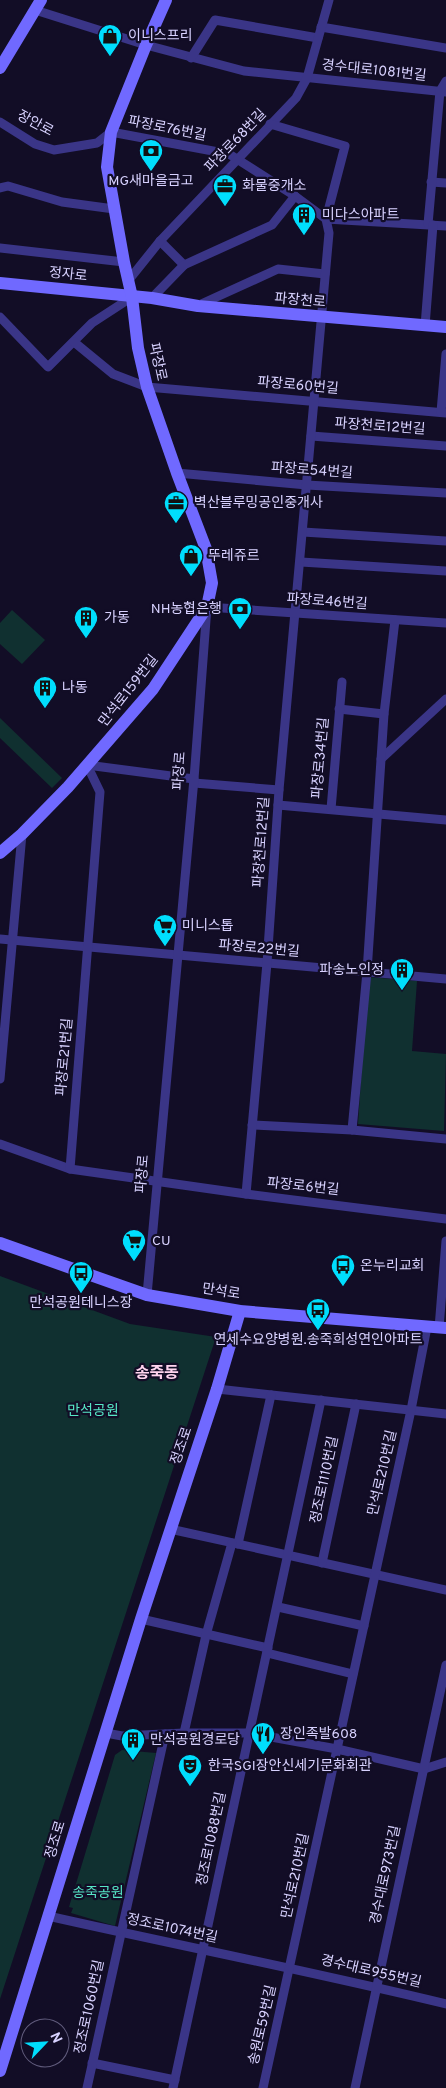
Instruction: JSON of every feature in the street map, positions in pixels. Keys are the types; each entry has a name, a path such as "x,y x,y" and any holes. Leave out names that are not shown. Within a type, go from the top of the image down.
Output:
{"street":[{"name":"파장로","path":"147,1295 179,956 207,607 212,583 206,549 176,474 147,388 138,348 132,296 107,167 112,132 166,0"},
{"name":"파장로68번길","path":"128,281 160,241 296,98 306,78 329,0"},
{"path":"0,68 38,5 146,45"},
{"path":"191,58 215,20 318,38"},
{"path":"321,27 446,48"},
{"name":"경수대로1081번길","path":"146,45 244,71 443,91 446,81"},
{"path":"425,326 431,182 443,91"},
{"name":"장안로","path":"0,122 35,144 54,150 97,143 112,132"},
{"name":"파장천로12번길","path":"246,1194 267,964 279,790 301,562 329,233 326,219 345,146 270,124"},
{"name":"파장로76번길","path":"112,132 230,154 295,196 326,219"},
{"path":"431,182 446,183"},
{"path":"0,188 8,186 62,202 114,209"},
{"path":"152,298 184,265 272,225 295,196"},
{"path":"326,219 446,226"},
{"path":"160,241 184,265"},
{"path":"0,248 124,262"},
{"path":"198,306 278,269 325,274"},
{"name":"정자로","path":"0,283 132,296"},
{"path":"0,317 48,367 92,323 132,296"},
{"name":"파장천로","path":"132,296 198,306 321,318 446,327"},
{"name":"파장로60번길","path":"74,342 113,374 147,388 443,412"},
{"path":"443,412 446,354"},
{"name":"파장천로12번길","path":"311,436 446,446"},
{"name":"파장로54번길","path":"176,474 307,485 446,493"},
{"path":"303,532 446,541"},
{"path":"301,562 446,572"},
{"name":"파장로46번길","path":"207,607 446,623"},
{"name":"만석로159번길","path":"0,853 22,834 87,765 154,689 207,607"},
{"path":"352,1130 367,972 384,714 395,620"},
{"name":"파장로34번길","path":"331,809 342,682"},
{"path":"381,758 446,699"},
{"name":"파장로34번길","path":"339,709 384,714"},
{"path":"87,765 194,781 279,790"},
{"name":"파장로21번길","path":"70,1169 100,792 87,765"},
{"name":"파장로34번길","path":"278,805 446,820"},
{"path":"0,1079 22,834"},
{"path":"0,939 179,956"},
{"name":"파장로22번길","path":"179,956 446,979"},
{"path":"252,1125 352,1130 446,1139"},
{"name":"파장로6번길","path":"0,1144 70,1169 246,1194 446,1218"},
{"name":"만석로210번길","path":"290,1967 411,1410 437,1327 446,1241"},
{"name":"만석로","path":"0,1243 147,1295 240,1311 437,1327"},
{"name":"정조로","path":"0,2071 141,1619 217,1389 240,1311"},
{"path":"217,1389 446,1414"},
{"path":"184,1733 206,1635 235,1544 271,1395"},
{"name":"정조로1110번길","path":"278,1607 321,1400"},
{"name":"정조로1110번길","path":"322,1563 356,1404"},
{"path":"170,1529 446,1590"},
{"path":"278,1607 364,1626"},
{"name":"정조로1088번길","path":"202,1950 278,1607"},
{"path":"141,1619 353,1674"},
{"name":"경수대로973번길","path":"355,2088 446,1666"},
{"path":"106,1733 122,1736 184,1733 249,1733 337,1749 424,1769 446,1762"},
{"path":"121,1932 165,1734"},
{"name":"정조로1074번길","path":"48,1916 202,1950 290,1967"},
{"name":"정조로1060번길","path":"87,2088 121,1932"},
{"path":"92,2062 174,2084 202,1950"},
{"name":"경수대로955번길","path":"290,1967 446,2004"},
{"name":"송원로59번길","path":"263,2088 290,1967"}],"green space":[{"path":"12,610 45,640 22,664 0,644 0,623"},
{"path":"0,718 62,778 52,788 0,738"},
{"path":"368,977 417,981 412,1051 446,1054 444,1131 358,1124"},
{"name":"만석공원","path":"0,1276 130,1324 216,1337 0,1999"},
{"name":"송죽공원","path":"122,1750 156,1753 115,1926 71,1913 73,1908 69,1907 115,1755"}],"place":[{"name":"이니스프리","path":"110,57"},
{"name":"MG새마을금고","path":"151,172"},
{"name":"화물중개소","path":"225,207"},
{"name":"미다스아파트","path":"304,236"},
{"name":"벽산블루밍공인중개사","path":"176,524"},
{"name":"뚜레쥬르","path":"191,577"},
{"name":"NH농협은행","path":"240,630"},
{"name":"가동","path":"86,639"},
{"name":"나동","path":"45,709"},
{"name":"미니스톱","path":"165,947"},
{"name":"파송노인정","path":"402,991"},
{"name":"CU","path":"134,1262"},
{"name":"온누리교회","path":"343,1287"},
{"name":"만석공원테니스장","path":"81,1294"},
{"name":"연세수요양병원.송죽희성연인아파트","path":"318,1331"},
{"name":"장인족발608","path":"263,1755"},
{"name":"만석공원경로당","path":"133,1761"},
{"name":"한국SGI장안신세기문화회관","path":"190,1787"}],"district":[{"name":"송죽동","path":"157,1374"}]}
